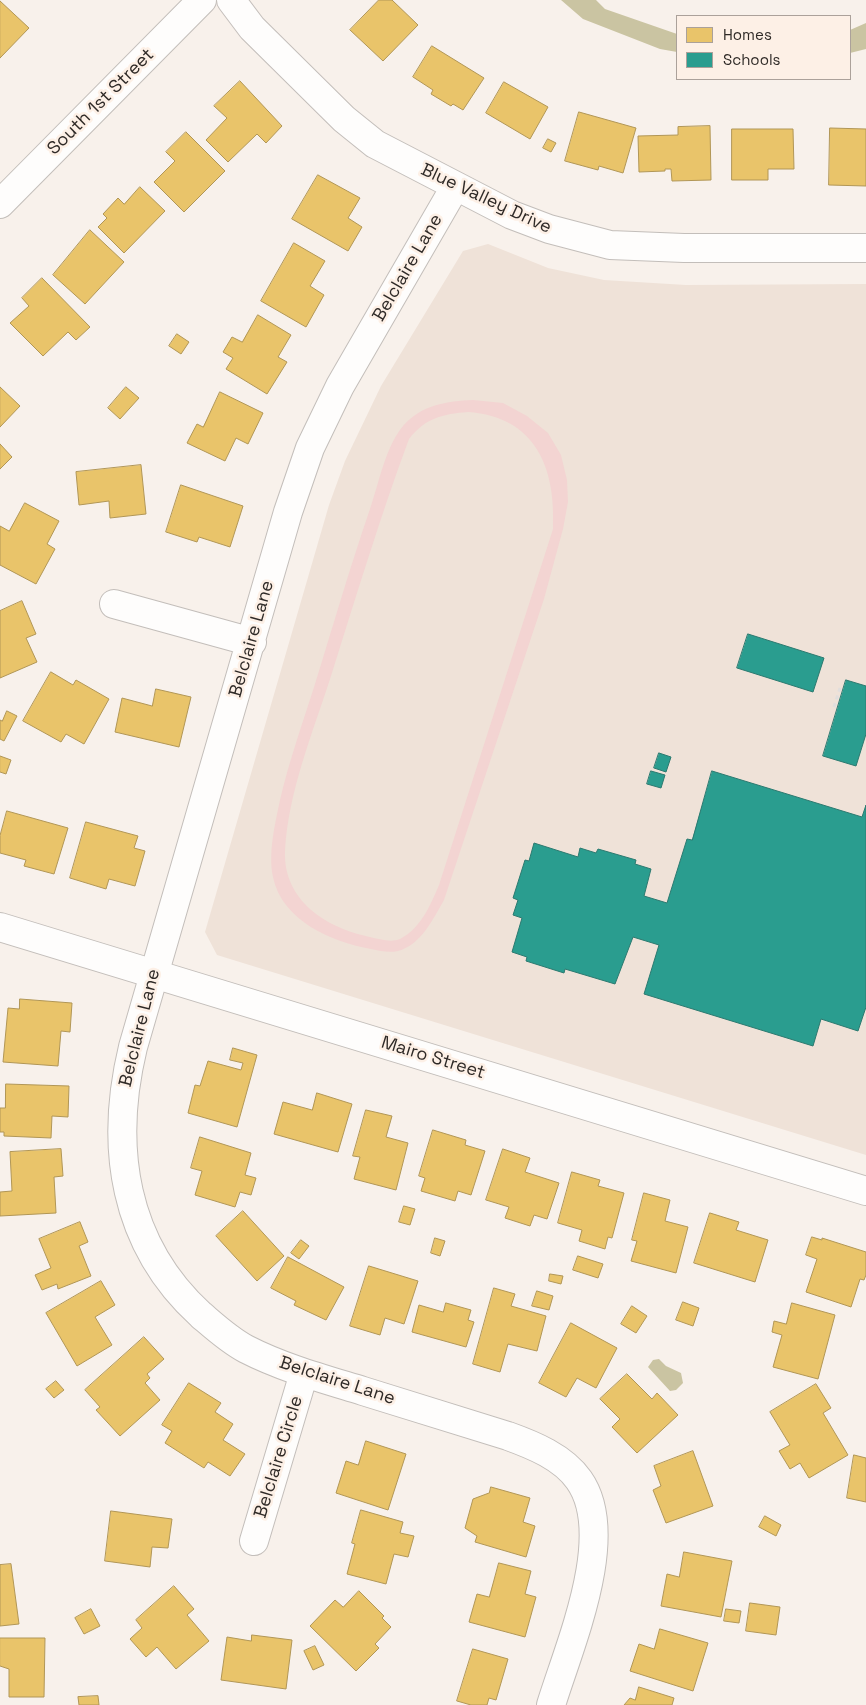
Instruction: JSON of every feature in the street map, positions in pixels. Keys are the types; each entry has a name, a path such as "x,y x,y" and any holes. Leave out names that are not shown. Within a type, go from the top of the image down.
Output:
{"street":[{"name":"South 1st Street","path":"0,204 202,0"},
{"name":"Blue Valley Drive","path":"231,0 252,28 344,119 376,144 455,188 512,215 550,230 610,245 684,248 866,248"},
{"name":"Belclaire Lane","path":"455,188 340,386 310,448 288,512 124,1084 122,1121 124,1169 139,1231 174,1288 217,1330 245,1348 304,1373 508,1436 537,1447 560,1462 579,1480 590,1504 594,1539 590,1576 551,1705"},
{"path":"114,604 252,642"},
{"name":"Mairo Street","path":"0,926 866,1191"},
{"name":"Belclaire Circle","path":"254,1541 304,1373"}],"path":[{"path":"834,707 841,685"}],"shaded area":[{"path":"561,0 596,0 605,9 676,34 676,52 660,49 583,19"},
{"path":"866,23 866,49 851,53 851,30"},
{"path":"488,244 548,268 604,280 686,285 866,284 866,1155 217,955 205,932 329,505 345,461 381,386 463,251"},
{"path":"463,401 503,403 527,416 548,433 561,455 567,480 568,502 563,529 544,599 444,900 426,930 413,943 398,951 381,951 356,946 325,935 311,927 287,906 278,892 273,877 271,858 273,838 280,800 292,756 383,466 392,445 403,426 418,413 444,403","holes":["468,412 491,416 510,424 526,435 537,449 551,486 553,529 439,885 428,908 414,929 400,939 393,941 381,940 338,927 324,919 300,898 291,884 286,869 285,851 291,807 309,740 378,527 409,439 421,426 435,418"]},
{"path":"659,1359 666,1366 681,1373 683,1383 676,1390 670,1391 648,1367 653,1360"}],"building: Homes":[{"path":"379,0 392,0 418,25 383,61 350,30"},
{"path":"0,1 29,28 0,58"},
{"path":"432,46 484,78 463,110 453,104 451,106 431,94 433,90 413,77"},
{"path":"240,81 282,126 266,143 257,134 228,162 206,140 227,118 214,106"},
{"path":"504,82 548,107 530,139 486,113"},
{"path":"579,112 636,128 623,173 599,166 598,170 565,161"},
{"path":"710,126 711,180 672,181 671,169 639,172 638,136 678,135 678,127"},
{"path":"830,128 866,129 866,186 829,185"},
{"path":"732,129 793,129 794,169 768,169 768,180 732,180"},
{"path":"186,132 225,171 184,212 154,182 175,161 166,152"},
{"path":"548,139 556,143 551,152 543,148"},
{"path":"318,175 360,198 348,218 362,227 348,251 292,219"},
{"path":"140,187 165,211 124,253 98,227 107,218 103,214 118,198 124,204"},
{"path":"90,230 124,262 85,304 53,275"},
{"path":"294,243 325,261 310,286 324,295 306,327 261,301"},
{"path":"42,278 90,327 76,340 68,332 43,356 10,323 29,306 22,298"},
{"path":"258,315 291,335 278,357 287,362 267,394 226,369 233,358 223,352 232,337 242,342"},
{"path":"177,334 189,342 181,354 169,346"},
{"path":"0,387 20,406 0,427"},
{"path":"126,387 139,398 120,419 108,408"},
{"path":"220,392 263,413 248,444 236,438 225,461 187,443 197,424 203,427"},
{"path":"0,444 12,457 0,469"},
{"path":"141,465 146,514 110,518 109,501 79,505 76,472"},
{"path":"181,485 243,506 230,547 199,537 197,542 166,532"},
{"path":"25,503 59,521 47,544 55,549 36,584 0,565 0,526 9,531"},
{"path":"22,601 36,634 26,638 37,662 0,678 0,611"},
{"path":"51,672 73,685 76,680 109,699 84,744 66,734 61,742 23,721"},
{"path":"156,689 191,697 179,747 115,732 122,698 152,706"},
{"path":"7,711 17,716 4,741 0,739 0,720 2,721"},
{"path":"0,756 11,760 6,774 0,772"},
{"path":"7,811 68,828 54,874 24,866 26,860 0,853 0,836"},
{"path":"86,822 138,836 134,848 145,851 135,886 109,879 106,889 70,878"},
{"path":"20,999 72,1003 70,1032 61,1031 58,1066 3,1062 8,1008 19,1009"},
{"path":"233,1048 257,1055 237,1127 188,1113 195,1085 200,1086 208,1061 241,1070 243,1063 230,1060"},
{"path":"6,1084 69,1086 68,1117 52,1116 51,1138 4,1136 4,1132 0,1132 0,1108 5,1108"},
{"path":"317,1093 352,1104 338,1152 274,1134 283,1102 312,1110"},
{"path":"366,1110 392,1116 386,1137 408,1143 396,1190 354,1179 360,1157 353,1156"},
{"path":"433,1130 466,1140 465,1145 485,1151 471,1195 458,1191 455,1201 421,1191 425,1178 419,1176"},
{"path":"200,1137 251,1153 245,1175 256,1178 251,1195 240,1192 235,1207 195,1195 202,1171 191,1168"},
{"path":"61,1149 63,1176 54,1177 56,1213 0,1216 0,1192 12,1191 10,1152"},
{"path":"503,1149 530,1158 525,1172 559,1183 547,1219 534,1215 530,1226 505,1218 509,1207 486,1200"},
{"path":"572,1172 600,1180 598,1186 624,1193 612,1238 608,1237 605,1249 579,1241 582,1230 558,1223"},
{"path":"644,1193 670,1200 665,1221 688,1227 676,1273 631,1261 637,1241 632,1240"},
{"path":"404,1206 415,1209 410,1225 399,1222"},
{"path":"243,1211 284,1256 257,1281 216,1236"},
{"path":"710,1213 739,1222 736,1230 768,1240 755,1282 694,1263"},
{"path":"80,1222 88,1242 79,1246 91,1276 58,1289 57,1284 42,1290 35,1275 51,1268 39,1239"},
{"path":"812,1237 822,1240 822,1238 866,1252 866,1275 864,1280 860,1279 851,1307 806,1292 817,1259 806,1255"},
{"path":"435,1238 445,1241 440,1256 431,1253"},
{"path":"301,1240 309,1246 299,1259 291,1253"},
{"path":"578,1256 603,1264 598,1278 573,1270"},
{"path":"288,1257 344,1287 326,1320 294,1305 296,1301 271,1288"},
{"path":"369,1266 418,1281 404,1324 385,1318 380,1335 350,1326"},
{"path":"550,1274 563,1276 561,1284 549,1281"},
{"path":"101,1281 115,1305 95,1317 112,1345 77,1366 46,1313"},
{"path":"494,1288 515,1294 511,1306 546,1316 537,1351 508,1344 500,1372 473,1364"},
{"path":"537,1291 553,1296 549,1310 532,1306"},
{"path":"683,1302 699,1308 693,1326 676,1320"},
{"path":"446,1303 471,1310 468,1320 474,1322 466,1347 412,1332 419,1305 443,1312"},
{"path":"792,1303 835,1315 818,1379 773,1367 782,1335 772,1332 774,1321 786,1324"},
{"path":"632,1306 647,1316 636,1333 621,1324"},
{"path":"571,1323 617,1348 596,1388 577,1378 566,1397 539,1383"},
{"path":"144,1337 164,1359 147,1374 150,1378 145,1383 160,1400 120,1436 96,1410 100,1407 85,1390"},
{"path":"627,1374 652,1399 657,1393 678,1415 637,1453 612,1427 620,1419 600,1399"},
{"path":"56,1381 64,1390 54,1398 46,1389"},
{"path":"189,1383 221,1403 215,1412 233,1424 223,1440 245,1454 230,1476 208,1462 204,1468 165,1443 172,1431 162,1425"},
{"path":"816,1384 831,1408 823,1413 848,1455 809,1478 800,1463 790,1469 779,1451 790,1445 770,1412"},
{"path":"366,1441 406,1454 388,1510 336,1493 346,1461 358,1465"},
{"path":"693,1451 713,1506 666,1523 653,1490 661,1486 654,1466"},
{"path":"854,1455 866,1458 866,1502 847,1498"},
{"path":"491,1487 530,1498 523,1522 535,1526 526,1557 475,1542 477,1536 465,1528 473,1499 489,1493"},
{"path":"361,1510 403,1522 400,1533 414,1536 408,1557 394,1554 386,1584 347,1574 355,1544 352,1543"},
{"path":"111,1511 172,1519 168,1548 152,1547 150,1567 105,1561"},
{"path":"765,1516 781,1525 776,1536 759,1527"},
{"path":"684,1552 732,1561 721,1617 661,1606 667,1574 679,1577"},
{"path":"499,1563 531,1571 525,1594 536,1597 525,1637 469,1622 477,1594 489,1597"},
{"path":"11,1564 19,1624 0,1626 0,1565"},
{"path":"174,1586 194,1609 187,1615 209,1641 176,1669 157,1647 146,1657 130,1639 142,1628 136,1620"},
{"path":"359,1591 384,1616 382,1618 391,1627 375,1644 379,1648 356,1671 310,1626 335,1600 343,1607"},
{"path":"750,1603 780,1607 776,1635 746,1631"},
{"path":"91,1609 100,1626 84,1634 75,1618"},
{"path":"726,1609 741,1611 739,1623 724,1621"},
{"path":"660,1629 708,1643 693,1691 630,1671 639,1644 654,1649"},
{"path":"252,1635 292,1640 286,1689 221,1680 227,1637 251,1641"},
{"path":"0,1638 45,1638 44,1697 9,1697 9,1669 0,1666"},
{"path":"315,1646 324,1665 313,1670 304,1651"},
{"path":"473,1649 508,1659 496,1700 489,1698 487,1705 471,1705 457,1701"},
{"path":"639,1687 674,1698 672,1705 624,1705 630,1698 635,1700"},
{"path":"98,1696 99,1705 79,1705 78,1697"}],"building: Schools":[{"path":"748,634 824,658 813,692 737,668"},
{"path":"846,680 866,686 866,734 856,766 823,756"},
{"path":"659,753 671,757 666,772 654,768"},
{"path":"651,771 665,775 661,788 647,784"},
{"path":"712,771 862,817 866,805 866,1007 858,1031 821,1019 813,1046 644,994 659,945 633,937 615,984 565,969 564,973 526,961 527,957 512,952 522,918 513,915 518,900 513,898 525,860 529,861 534,843 578,857 580,848 596,853 598,849 636,860 635,864 651,869 644,896 667,903 687,839 692,840"}]}
